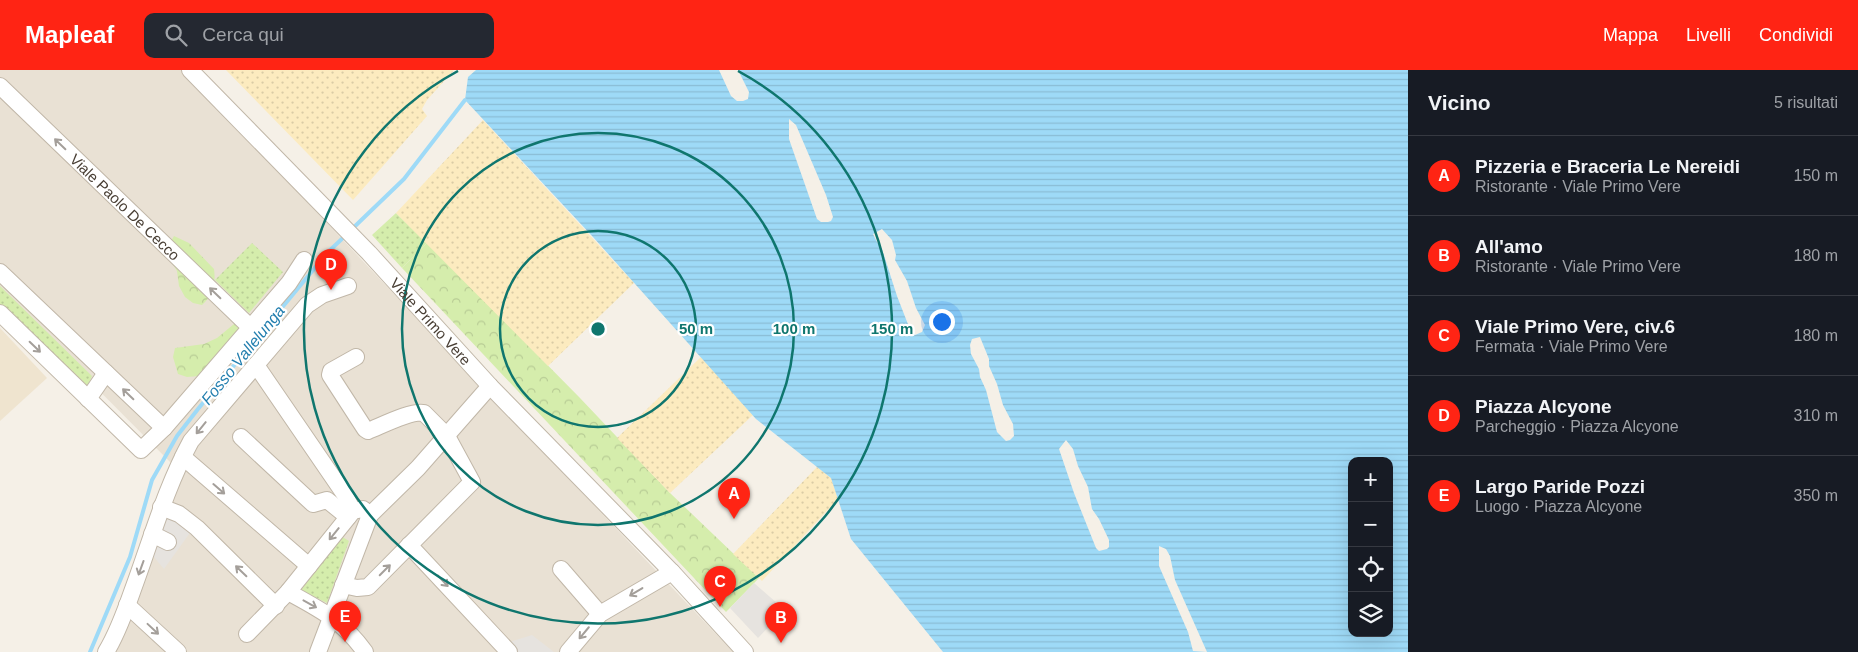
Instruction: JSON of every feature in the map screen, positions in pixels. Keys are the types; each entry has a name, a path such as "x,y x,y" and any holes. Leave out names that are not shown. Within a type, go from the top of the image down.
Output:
{"street":[{"name":"Viale Primo Vere","path":"190,70 369,253 490,386 672,572 745,652"},
{"name":"Viale Paolo De Cecco","path":"0,86 250,327"},
{"path":"0,313 141,450 164,428 289,283 304,260"},
{"path":"0,272 164,428"},
{"path":"108,651 127,605 161,507 182,457 191,441 307,305 322,294 348,286"},
{"path":"343,586 368,587 472,482 447,436 422,412 368,431 365,429 330,374 330,371 356,357"},
{"path":"256,365 345,496 350,514"},
{"path":"88,399 106,373"},
{"path":"318,652 370,515 418,468 490,386"},
{"path":"241,437 313,504 327,500 350,514"},
{"path":"182,457 309,566"},
{"path":"161,507 179,514 197,528 276,606"},
{"path":"247,634 276,606 350,514 362,509 370,515"},
{"path":"152,534 168,542"},
{"path":"410,545 507,649"},
{"path":"561,569 600,614"},
{"path":"568,652 600,614 672,572"},
{"path":"288,592 332,616 351,634 365,652"},
{"path":"127,605 178,652"}],"shaded area":[{"path":"0,70 182,70 733,652 105,652 177,469 0,291"},
{"path":"0,328 47,378 0,421"},
{"path":"167,517 192,530 164,569 153,556"},
{"path":"754,583 785,610 758,638 730,608"},
{"path":"532,635 554,652 515,652 506,643"}],"green space":[{"path":"396,213 427,243 402,268 372,235"},
{"path":"174,236 189,243 214,269 213,289 209,298 202,305 193,303 185,297 179,286 177,271 168,257 169,245"},
{"path":"252,243 283,272 249,313 215,280"},
{"path":"427,243 580,398 670,493 759,578 726,612 402,268"},
{"path":"0,286 92,376 85,393 0,311"},
{"path":"234,324 245,329 199,376 187,377 178,374 173,357 175,348 204,344 217,338"},
{"path":"341,536 349,541 327,603 301,590"}],"sand":[{"path":"226,70 454,70 427,100 422,109 427,116 353,200"},
{"path":"483,120 634,283 548,366 396,213"},
{"path":"701,357 753,415 670,493 617,438"},
{"path":"817,467 831,478 838,499 762,581 733,554"}],"water":[{"path":"476,70 1408,70 1408,652 943,652 851,539 831,478 756,419 593,237 465,100 468,77"}],"pier":[{"path":"719,70 738,70 749,92 748,99 737,101 731,96"},
{"path":"789,119 796,125 826,195 833,217 831,221 821,222 817,219 789,139"},
{"path":"882,229 892,240 896,255 895,260 907,281 916,308 925,325 922,332 915,335 911,332 897,296 882,249 873,234"},
{"path":"980,337 1003,405 1013,424 1014,436 1010,440 1006,441 997,432 979,369 971,354 970,345 972,339"},
{"path":"1066,440 1073,449 1078,466 1088,487 1092,509 1109,540 1109,547 1107,549 1099,551 1096,548 1074,493 1059,449"},
{"path":"1159,546 1166,549 1170,556 1175,580 1207,652 1193,651 1188,632 1159,566"}],"waterway":[{"name":"Fosso Vallelunga","path":"352,229 404,179 465,100"},
{"name":"Fosso Vallelunga","path":"90,652 130,557 152,480 177,436 328,252 345,236"}],"place":[{"name":"Piazza Alcyone","path":"331,290"},
{"name":"Pizzeria e Braceria Le Nereidi","path":"734,519"},
{"name":"Viale Primo Vere, civ.6","path":"720,607"},
{"name":"Largo Paride Pozzi","path":"345,642"},
{"name":"All'amo","path":"781,643"}]}
